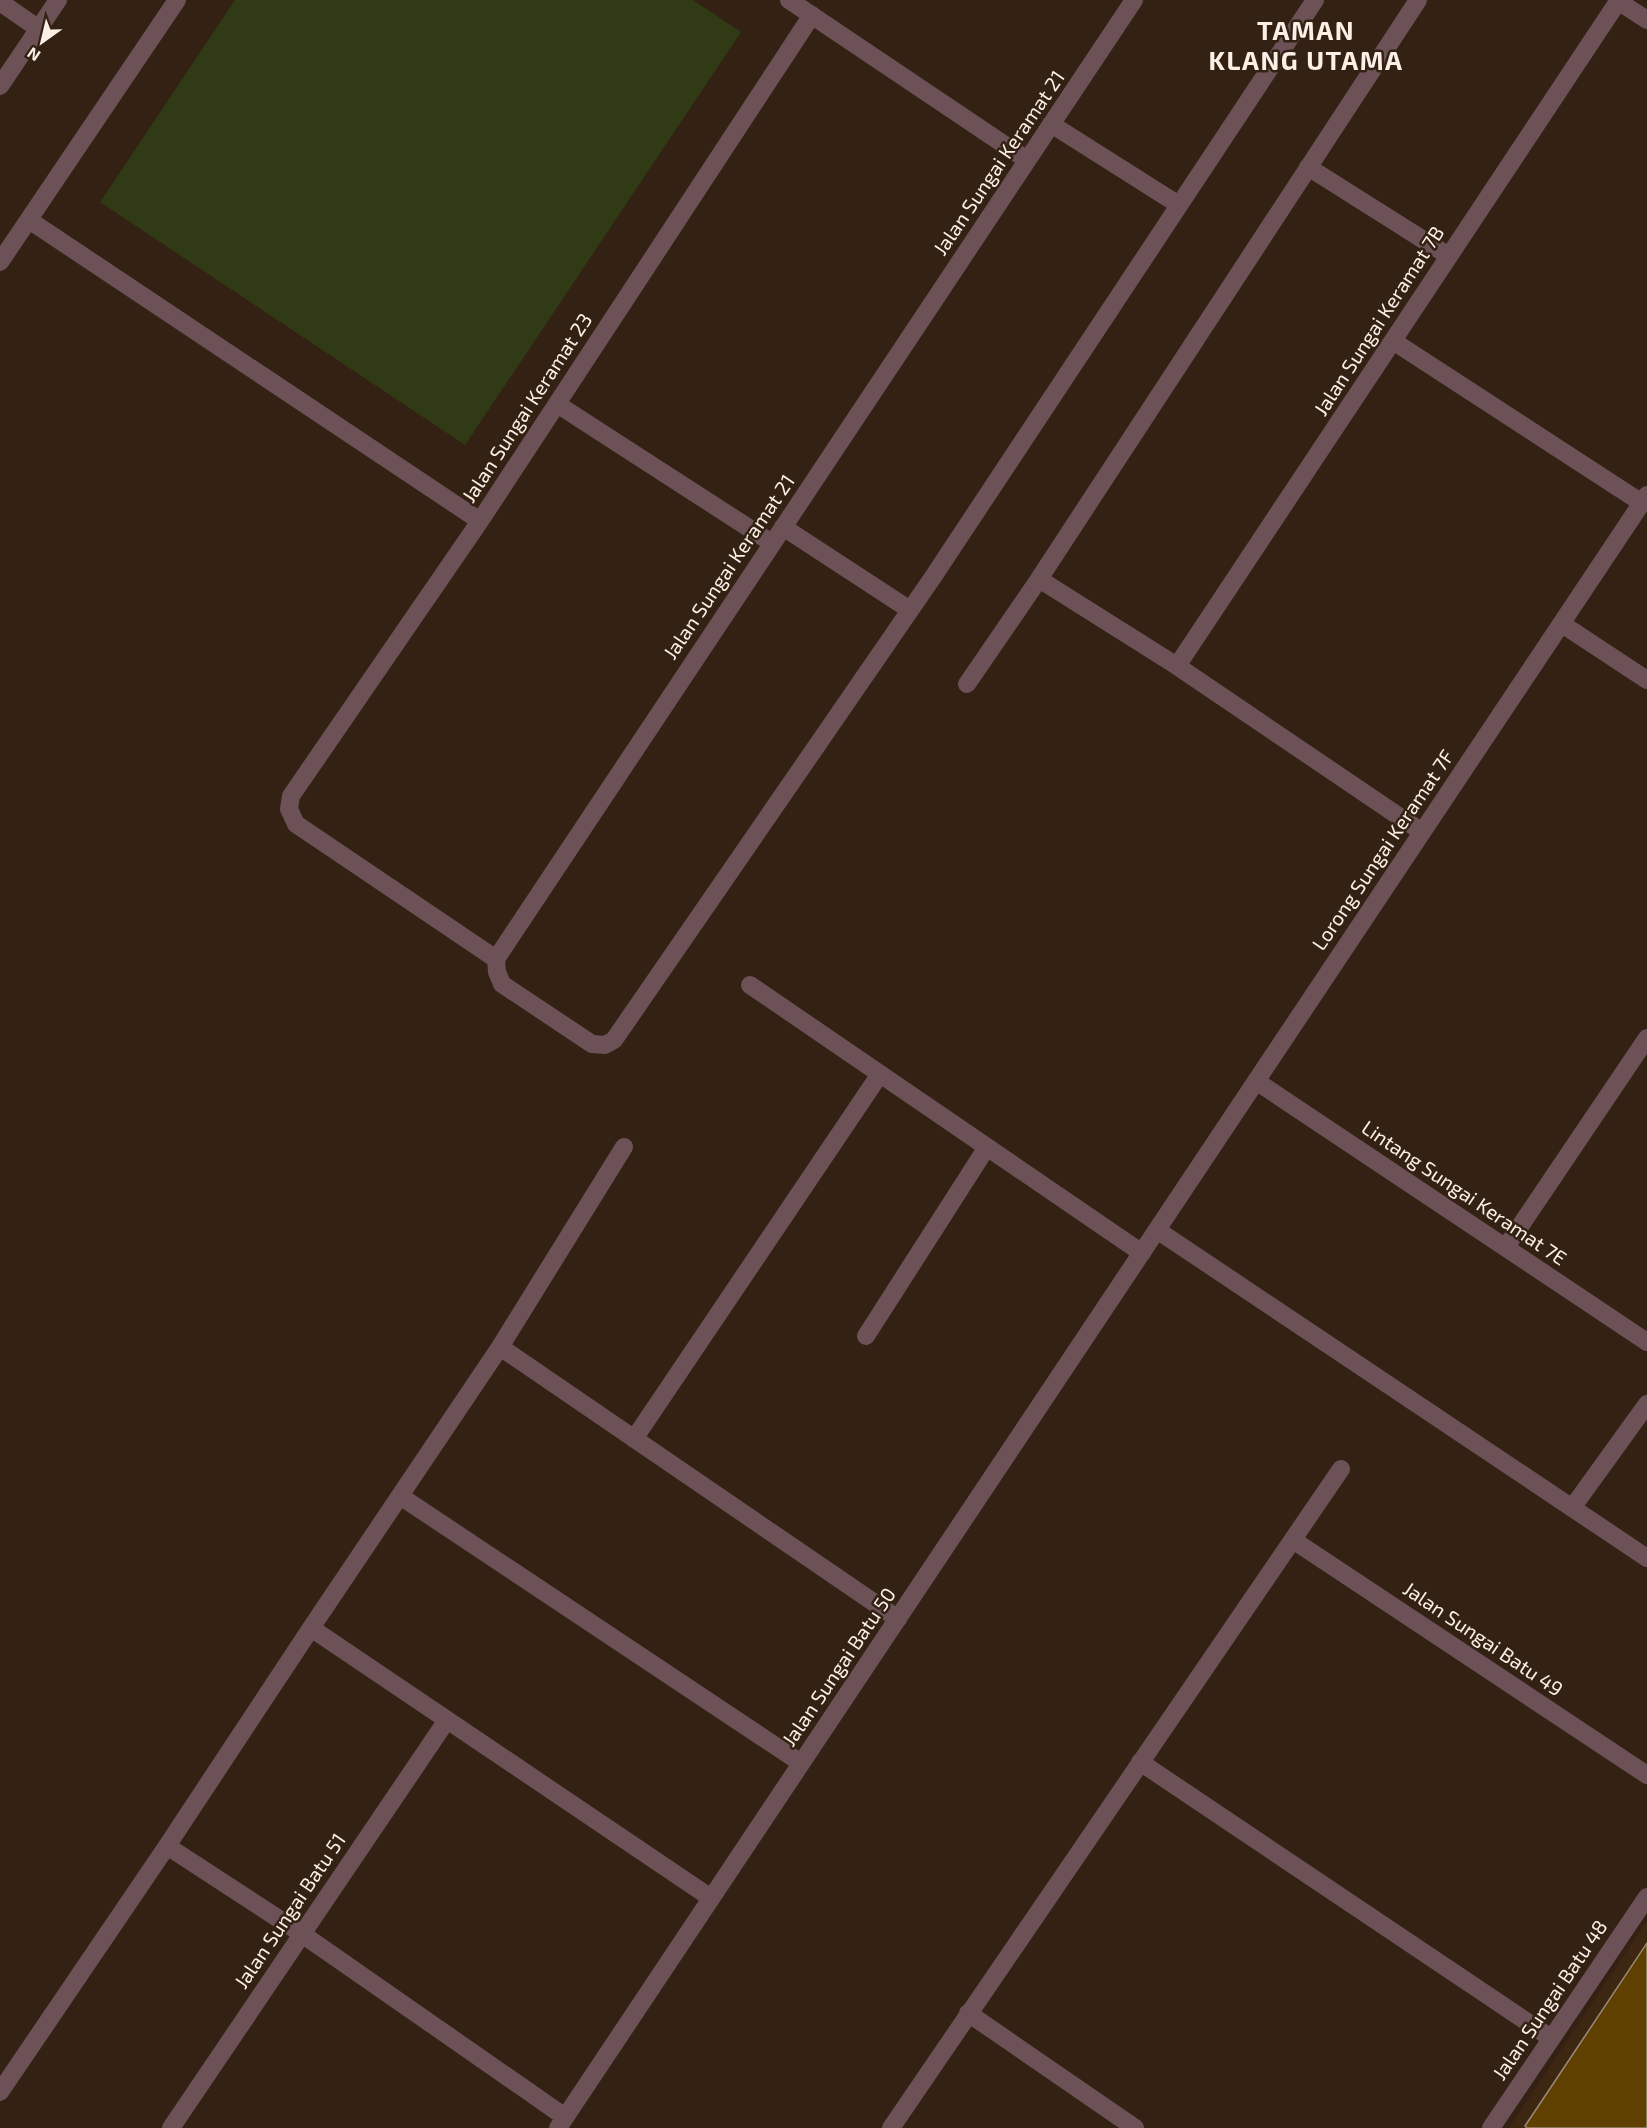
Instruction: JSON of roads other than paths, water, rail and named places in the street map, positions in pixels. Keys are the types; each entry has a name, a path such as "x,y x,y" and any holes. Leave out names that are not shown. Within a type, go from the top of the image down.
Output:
{"street":[{"path":"0,86 58,0"},
{"path":"0,262 177,0"},
{"path":"789,0 1027,160"},
{"name":"Jalan Sungai Keramat 21","path":"496,958 1134,0"},
{"path":"496,958 497,972 502,984 592,1044 605,1046 614,1040 910,610 1315,0"},
{"path":"968,684 1418,0"},
{"path":"1618,0 1647,20"},
{"name":"Jalan Sungai Keramat 7B","path":"1177,666 1618,0"},
{"path":"0,2 39,28"},
{"name":"Jalan Sungai Keramat 23","path":"496,958 296,824 289,809 291,796 480,521 812,15"},
{"path":"1051,124 1179,205"},
{"path":"1308,167 1449,256"},
{"path":"29,220 480,521"},
{"path":"1393,341 1644,499"},
{"path":"557,404 772,543"},
{"name":"Lorong Sungai Keramat 7F","path":"1157,1230 1644,499"},
{"path":"783,527 910,610"},
{"path":"1039,579 1177,666 1422,832"},
{"path":"1562,624 1647,680"},
{"path":"750,986 1142,1253"},
{"path":"1506,1247 1647,1038"},
{"path":"634,1439 880,1074"},
{"name":"Lintang Sungai Keramat 7E","path":"1256,1081 1647,1342"},
{"path":"0,2092 500,1347 624,1147"},
{"path":"866,1336 987,1148"},
{"path":"1157,1230 1647,1558"},
{"name":"Jalan Sungai Batu 50","path":"562,2124 1157,1230"},
{"path":"500,1347 898,1619"},
{"path":"1572,1508 1647,1404"},
{"path":"891,2128 1341,1469"},
{"path":"400,1496 801,1763"},
{"name":"Jalan Sungai Batu 49","path":"1293,1540 1647,1775"},
{"path":"310,1628 711,1898"},
{"name":"Jalan Sungai Batu 51","path":"171,2128 447,1720"},
{"path":"1140,1762 1551,2038"},
{"path":"167,1846 302,1935 562,2124"},
{"name":"Jalan Sungai Batu 48","path":"1491,2128 1647,1897"},
{"path":"968,2013 1135,2128"}],"district":[{"name":"TAMAN KLANG UTAMA","path":"1306,46"}]}
